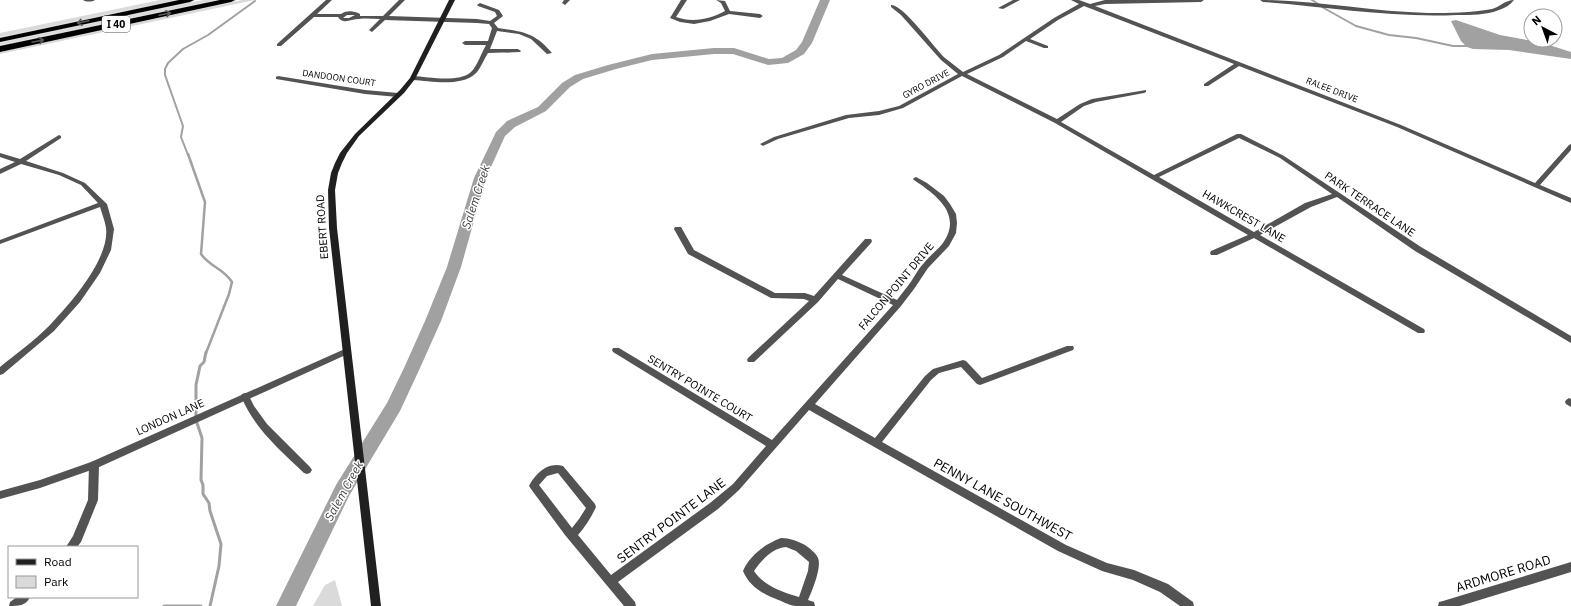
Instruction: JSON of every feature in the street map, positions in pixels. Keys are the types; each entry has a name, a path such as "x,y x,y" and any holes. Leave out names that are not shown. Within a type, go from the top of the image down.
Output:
{"highway":[{"name":"I 40","path":"0,40 190,0"},
{"name":"I 40","path":"0,49 231,0"}],"main road":[{"name":"EBERT ROAD","path":"376,606 333,228 332,185 338,164 348,146 371,120 398,95 413,78 440,21 452,0"}],"street":[{"path":"86,0 92,0"},
{"path":"279,45 328,0"},
{"path":"372,30 402,0"},
{"path":"684,0 673,18 699,22 711,20 728,12 760,16"},
{"path":"719,0 723,2 728,12"},
{"path":"1001,8 1017,0"},
{"name":"RALEE DRIVE","path":"1074,0 1399,126 1571,201"},
{"name":"GYRO DRIVE","path":"763,144 776,138 848,116 879,113 901,107 962,74 1001,56 1056,19 1086,5 1106,2 1201,0"},
{"path":"1263,0 1300,2 1395,14 1430,14 1491,11 1503,7 1511,0"},
{"path":"312,15 341,16 345,14 357,13 356,17 440,21 477,21 491,23 500,16 497,10 480,5"},
{"name":"HAWKCREST LANE","path":"893,6 903,14 943,59 962,74 1056,122 1421,331"},
{"path":"491,23 495,29 520,33 533,38 549,53"},
{"path":"413,78 450,80 463,78 473,73 490,43 495,29"},
{"path":"1025,39 1046,47"},
{"path":"465,43 490,43"},
{"path":"486,51 518,51"},
{"path":"1206,86 1238,64"},
{"name":"DANDOON COURT","path":"278,78 365,92 398,95"},
{"path":"1056,122 1094,100 1144,91"},
{"name":"PARK TERRACE LANE","path":"1154,177 1239,135 1282,157 1418,249 1571,340"},
{"path":"0,172 21,161 59,137"},
{"path":"1536,186 1571,146"},
{"path":"0,155 61,174 83,184 103,204 110,229 107,250 96,273 77,300 51,329 1,370"},
{"name":"FALCON POINT DRIVE","path":"808,405 898,304 913,285 924,266 946,244 953,233 954,222 950,209 944,199 935,190 916,179"},
{"path":"1214,253 1255,235 1308,205 1337,195"},
{"path":"1,242 103,204"},
{"path":"678,229 691,252 774,296 805,296 815,300"},
{"path":"751,360 815,300 868,241"},
{"path":"838,276 898,304"},
{"path":"876,442 928,378 936,371 963,363 980,382 1070,348"},
{"name":"SENTRY POINTE COURT","path":"616,350 772,446"},
{"name":"LONDON LANE","path":"0,495 40,484 94,465 347,351"},
{"path":"245,396 250,409 262,427 307,470"},
{"name":"PENNY LANE SOUTHWEST","path":"808,405 1062,548 1106,568 1134,575 1164,588 1190,606"},
{"name":"SENTRY POINTE LANE","path":"611,581 714,506 736,487 808,405"},
{"path":"72,546 77,539 93,500 94,465"},
{"path":"572,535 583,522 592,507 560,469 550,469 537,479 534,486 572,535 631,606"},
{"path":"781,543 790,544 800,548 814,560 806,604 762,587 752,579 748,571 752,564 760,556 781,543"},
{"name":"ARDMORE ROAD","path":"1443,606 1571,568"},
{"path":"14,606 24,598"}],"green space":[{"path":"160,0 175,0 0,37 0,33"},
{"path":"203,0 216,0 0,45 0,43"},
{"path":"242,0 255,0 0,54 0,52"},
{"path":"335,580 342,606 313,606 325,585"}],"shaded area":[{"path":"1456,20 1500,35 1523,39 1523,48 1559,48 1571,52 1571,59 1509,50 1473,49 1467,47 1461,41 1451,21"}],"waterway":[{"name":"Salem Creek","path":"286,606 342,491 394,406 412,368 433,321 454,267 480,178 500,135 511,124 542,109 566,85 579,77 612,67 652,57 714,51 734,51 768,62 784,61 800,52 807,43 825,0"},
{"path":"1312,0 1318,4"},
{"path":"188,155 181,137 183,126 165,75 165,69 168,63 183,49 208,35 255,1"},
{"path":"1322,7 1356,26 1389,35 1416,38 1453,46 1469,46"},
{"path":"188,154 205,202 201,254 208,262 225,274 232,282 229,294 206,353"},
{"path":"206,352 204,362 200,366 196,385 196,420 202,438 201,480 203,485 203,494 209,503 210,511 221,544 219,566 210,606"},
{"path":"164,606 201,606"}]}
